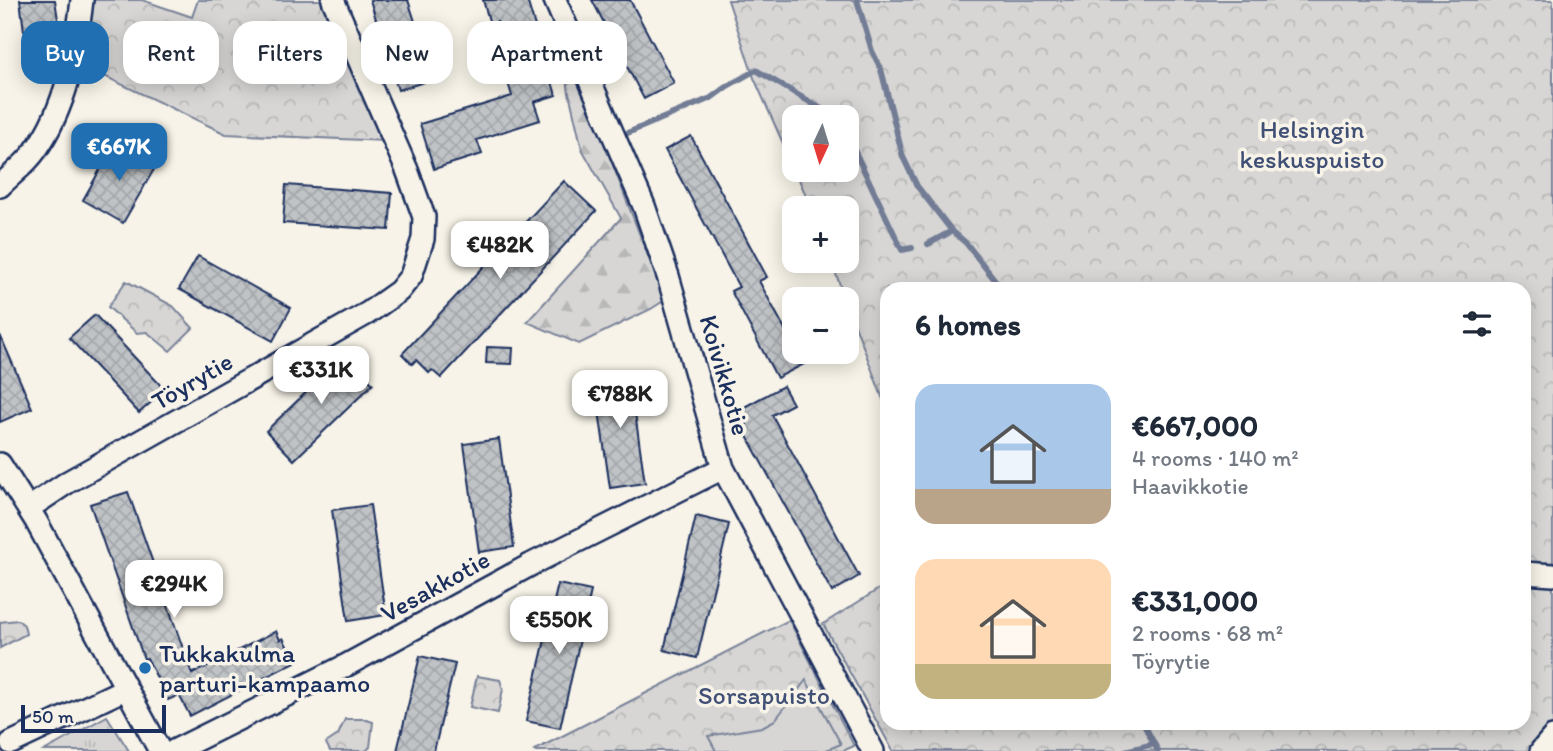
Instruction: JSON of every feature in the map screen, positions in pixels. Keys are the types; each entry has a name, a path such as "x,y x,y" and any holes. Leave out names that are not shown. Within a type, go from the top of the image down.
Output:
{"street":[{"path":"0,186 34,153 61,102 72,62 82,0"},
{"name":"Töyrytie","path":"29,508 68,482 368,313 399,291 411,276 423,239 424,217 407,170 333,0"},
{"name":"Koivikkotie","path":"555,0 643,206 668,276 723,468 873,751"},
{"path":"0,464 29,508 160,751"},
{"name":"Vesakkotie","path":"174,751 355,661 532,564 723,468"},
{"path":"1531,573 1553,575"},
{"path":"11,743 125,689"},
{"path":"1541,751 1553,737"}],"green space":[{"path":"90,0 142,0 192,17 198,0 322,0 332,21 233,21 233,84 347,84 347,55 386,141 226,134 109,78 109,21 88,21"},
{"name":"Helsingin keskuspuisto","path":"728,0 1553,0 1553,751 893,751 881,730 1531,730 1531,282 880,282 880,391 859,336 859,287 841,287 836,273 859,273 859,196 806,196 800,182 859,182 859,105 782,105 782,141 754,78"},
{"path":"568,84 582,84 665,300 579,344 527,322 621,218 582,149"},
{"path":"126,281 173,306 193,328 170,351 147,332 137,333 108,307"},
{"name":"Helsingin keskuspuisto","path":"880,588 880,727 823,624"},
{"path":"18,620 24,625 26,634 0,648 0,622"},
{"name":"Sorsapuisto","path":"789,620 854,746 843,751 533,751"},
{"path":"477,676 500,680 503,689 498,713 470,707"},
{"path":"806,680 841,744 824,751 716,751 708,736 762,727 775,720"},
{"path":"107,716 129,751 44,751"},
{"path":"345,719 373,722 370,747 366,751 330,751 326,743 338,735"}],"building":[{"path":"20,0 55,0 58,21 23,21"},
{"path":"370,0 408,0 415,21 377,21"},
{"path":"483,0 527,0 533,21 489,21"},
{"path":"592,0 630,0 674,83 644,99 627,67 627,21 603,21"},
{"path":"396,84 418,84 398,90"},
{"path":"508,84 553,84 556,95 534,102 540,120 477,140 482,154 434,169 420,124 512,96"},
{"path":"691,136 767,277 759,281 782,324 782,364 804,364 777,378 731,291 739,287 665,150"},
{"path":"115,143 156,166 123,223 83,200"},
{"path":"564,181 596,211 441,378 432,370 429,373 416,360 412,364 402,354"},
{"path":"286,185 392,193 389,230 283,223"},
{"path":"198,256 291,308 273,341 179,289"},
{"path":"95,315 165,390 139,413 69,338"},
{"path":"0,335 32,408 0,422"},
{"path":"487,347 513,348 512,364 486,363"},
{"path":"348,352 368,371 364,375 373,384 294,460 266,431"},
{"path":"629,371 645,483 610,488 594,376"},
{"path":"783,386 793,404 772,415 859,576 832,592 742,427 747,424 739,410"},
{"path":"499,439 514,547 479,552 464,444"},
{"path":"128,492 192,674 276,631 280,640 283,638 295,662 190,716 179,695 168,700 147,658 144,659 90,504"},
{"path":"370,505 386,615 348,621 332,510"},
{"path":"696,516 729,524 697,658 664,650"},
{"path":"558,584 591,591 560,728 526,721"},
{"path":"420,656 455,664 434,751 397,751"}],"waterway":[{"path":"857,0 872,51 881,69 903,157 917,186 997,282"},
{"path":"625,134 711,98 756,70 815,105"},
{"path":"859,160 902,250 912,248"},
{"path":"928,244 952,231"},
{"path":"1147,730 1158,751"},
{"path":"1125,751 1154,744"}],"place":[{"name":"Tukkakulma parturi-kampaamo","path":"145,668"}]}
